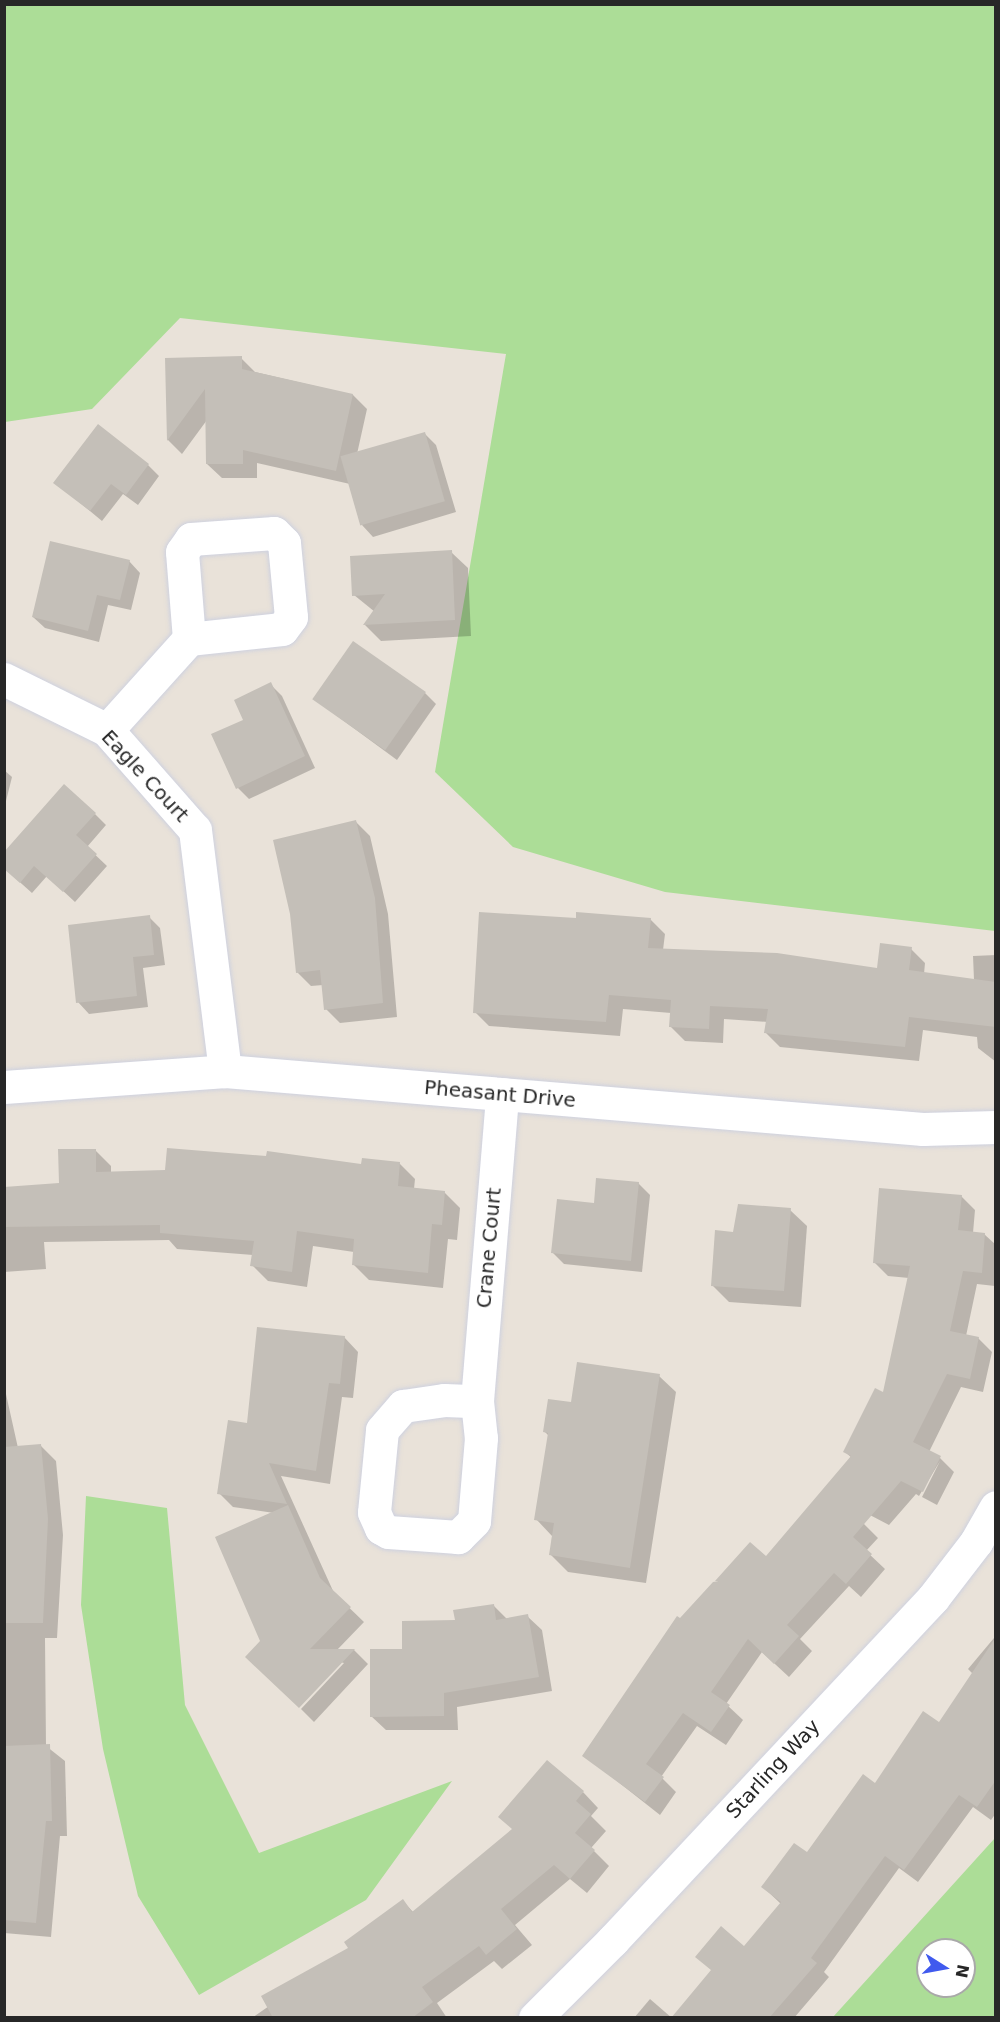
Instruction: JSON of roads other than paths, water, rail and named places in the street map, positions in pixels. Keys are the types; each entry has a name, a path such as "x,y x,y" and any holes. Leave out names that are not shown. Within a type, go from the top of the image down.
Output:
{"street":[{"path":"107,730 189,639"},
{"name":"Eagle Court","path":"4,680 107,730 195,830 225,1071"},
{"name":"Pheasant Drive","path":"4,1087 225,1071 923,1129 996,1127"},
{"name":"Crane Court","path":"477,1401 422,1402 403,1406 387,1420 380,1442 374,1503 381,1528 388,1532 458,1537 471,1528 482,1438 477,1401 502,1094"},
{"name":"Starling Way","path":"535,2018 613,1940 933,1598 976,1542 996,1507"}]}
